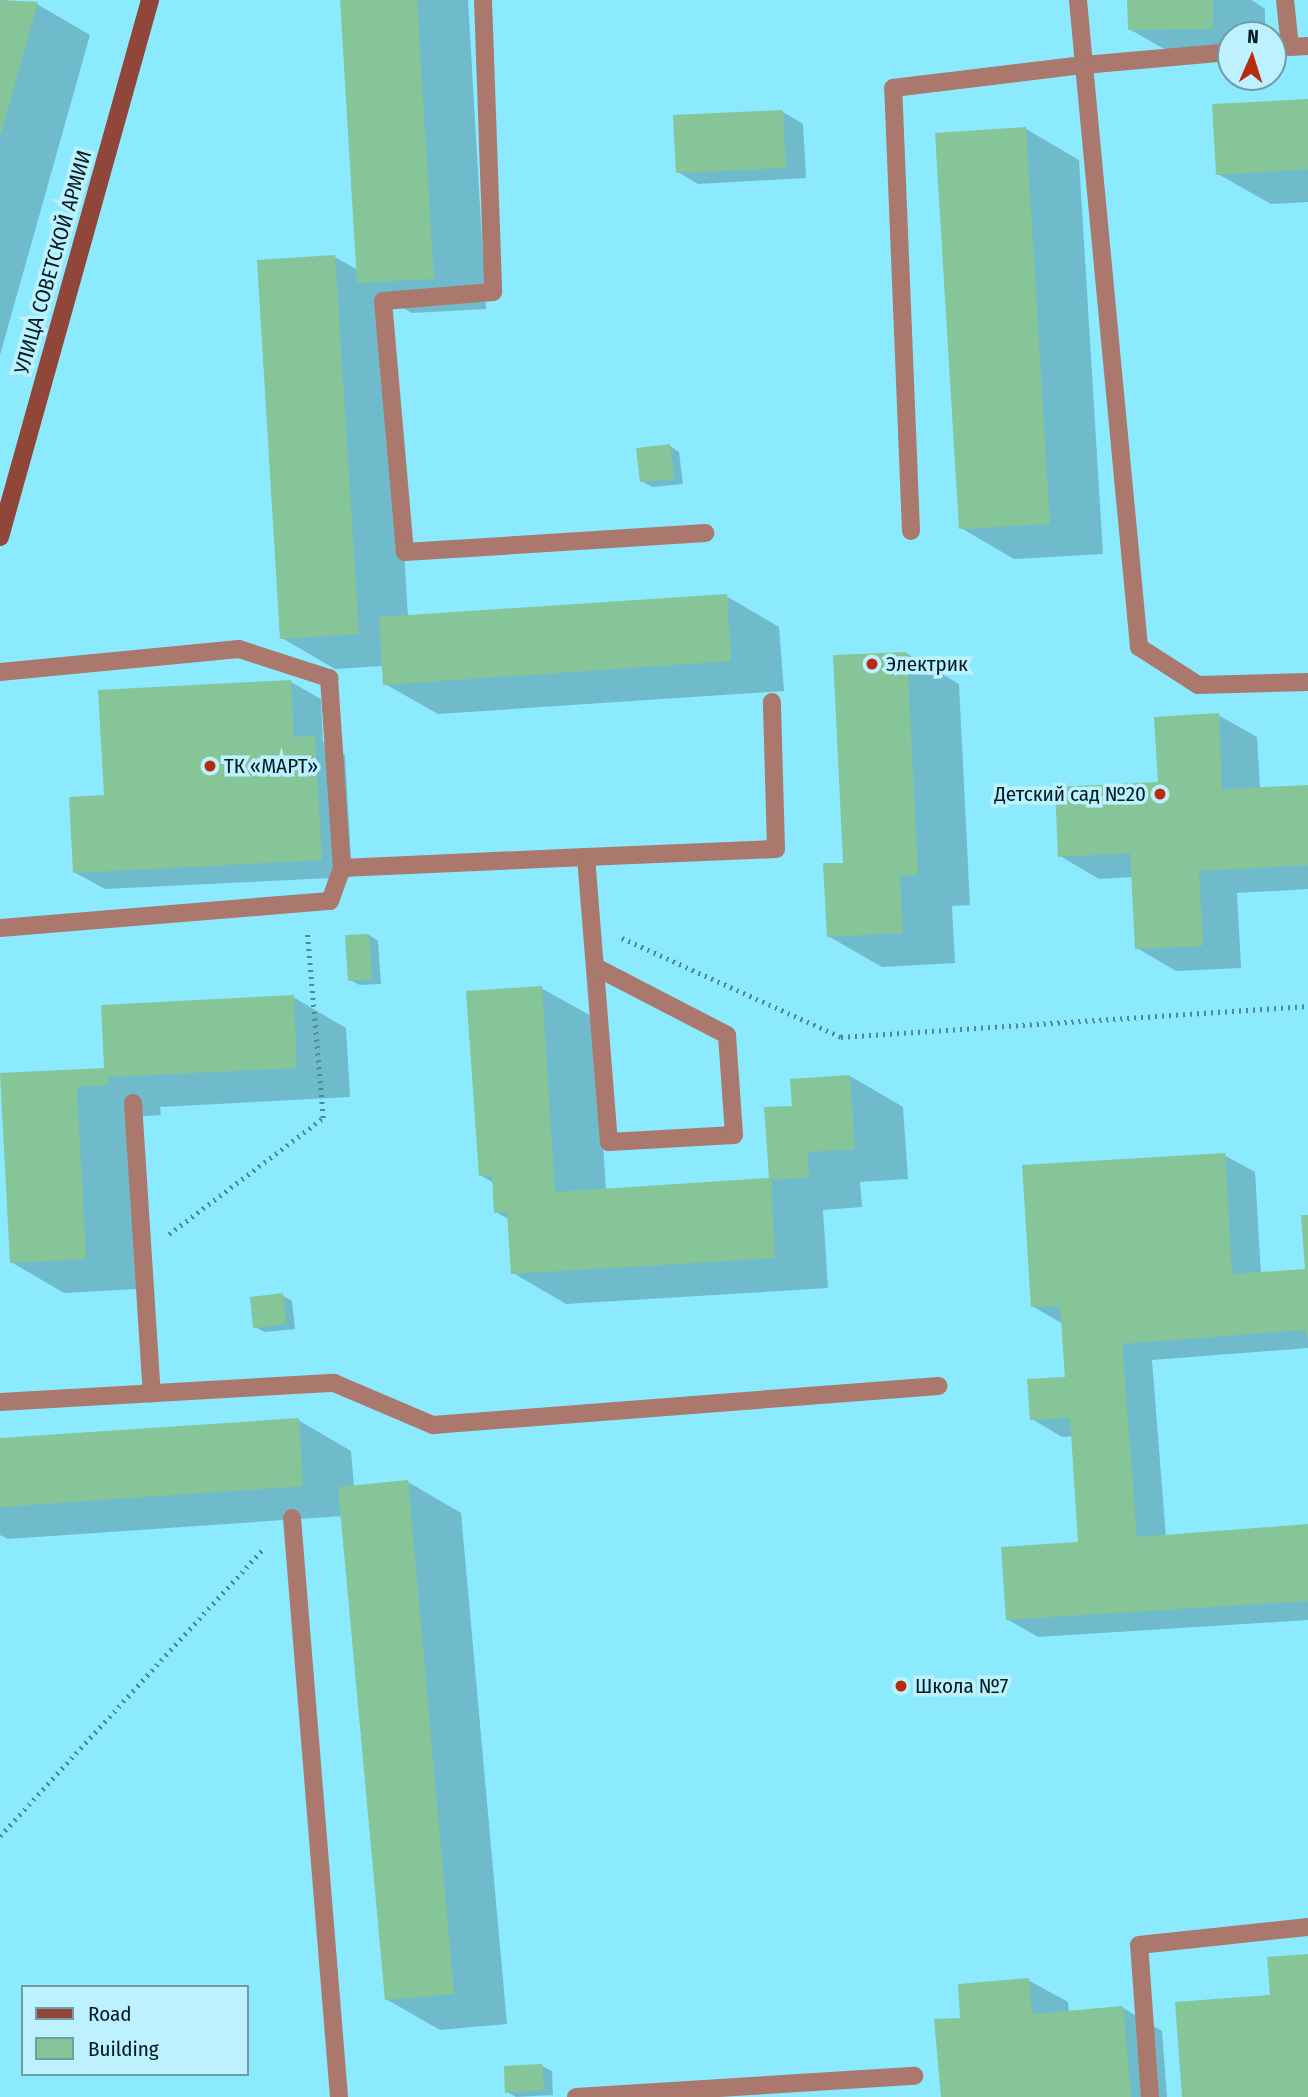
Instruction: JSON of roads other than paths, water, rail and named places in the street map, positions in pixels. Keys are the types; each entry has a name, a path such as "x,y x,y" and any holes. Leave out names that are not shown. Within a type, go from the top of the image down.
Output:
{"street":[{"name":"УЛИЦА СОВЕТСКОЙ АРМИИ","path":"0,537 150,0"}],"lane":[{"path":"483,0 493,292 383,301 405,552 705,533"},
{"path":"1078,0 1139,647 1198,685 1308,682"},
{"path":"1285,0 1290,47"},
{"path":"911,531 893,88 1084,65 1217,53"},
{"path":"0,672 239,649 329,678 342,868 330,901 0,928"},
{"path":"342,868 776,849 772,702"},
{"path":"586,857 609,1142 734,1136 727,1035 596,967"},
{"path":"133,1103 152,1393"},
{"path":"0,1402 334,1383 433,1425 938,1386"},
{"path":"292,1518 339,2097"},
{"path":"1150,2097 1139,1945 1308,1927"},
{"path":"576,2097 914,2076"}],"place":[{"name":"Электрик","path":"872,664"},
{"name":"ТК «МАРТ»","path":"210,766"},
{"name":"Детский сад №20","path":"1160,794"},
{"name":"Школа №7","path":"901,1686"}]}
